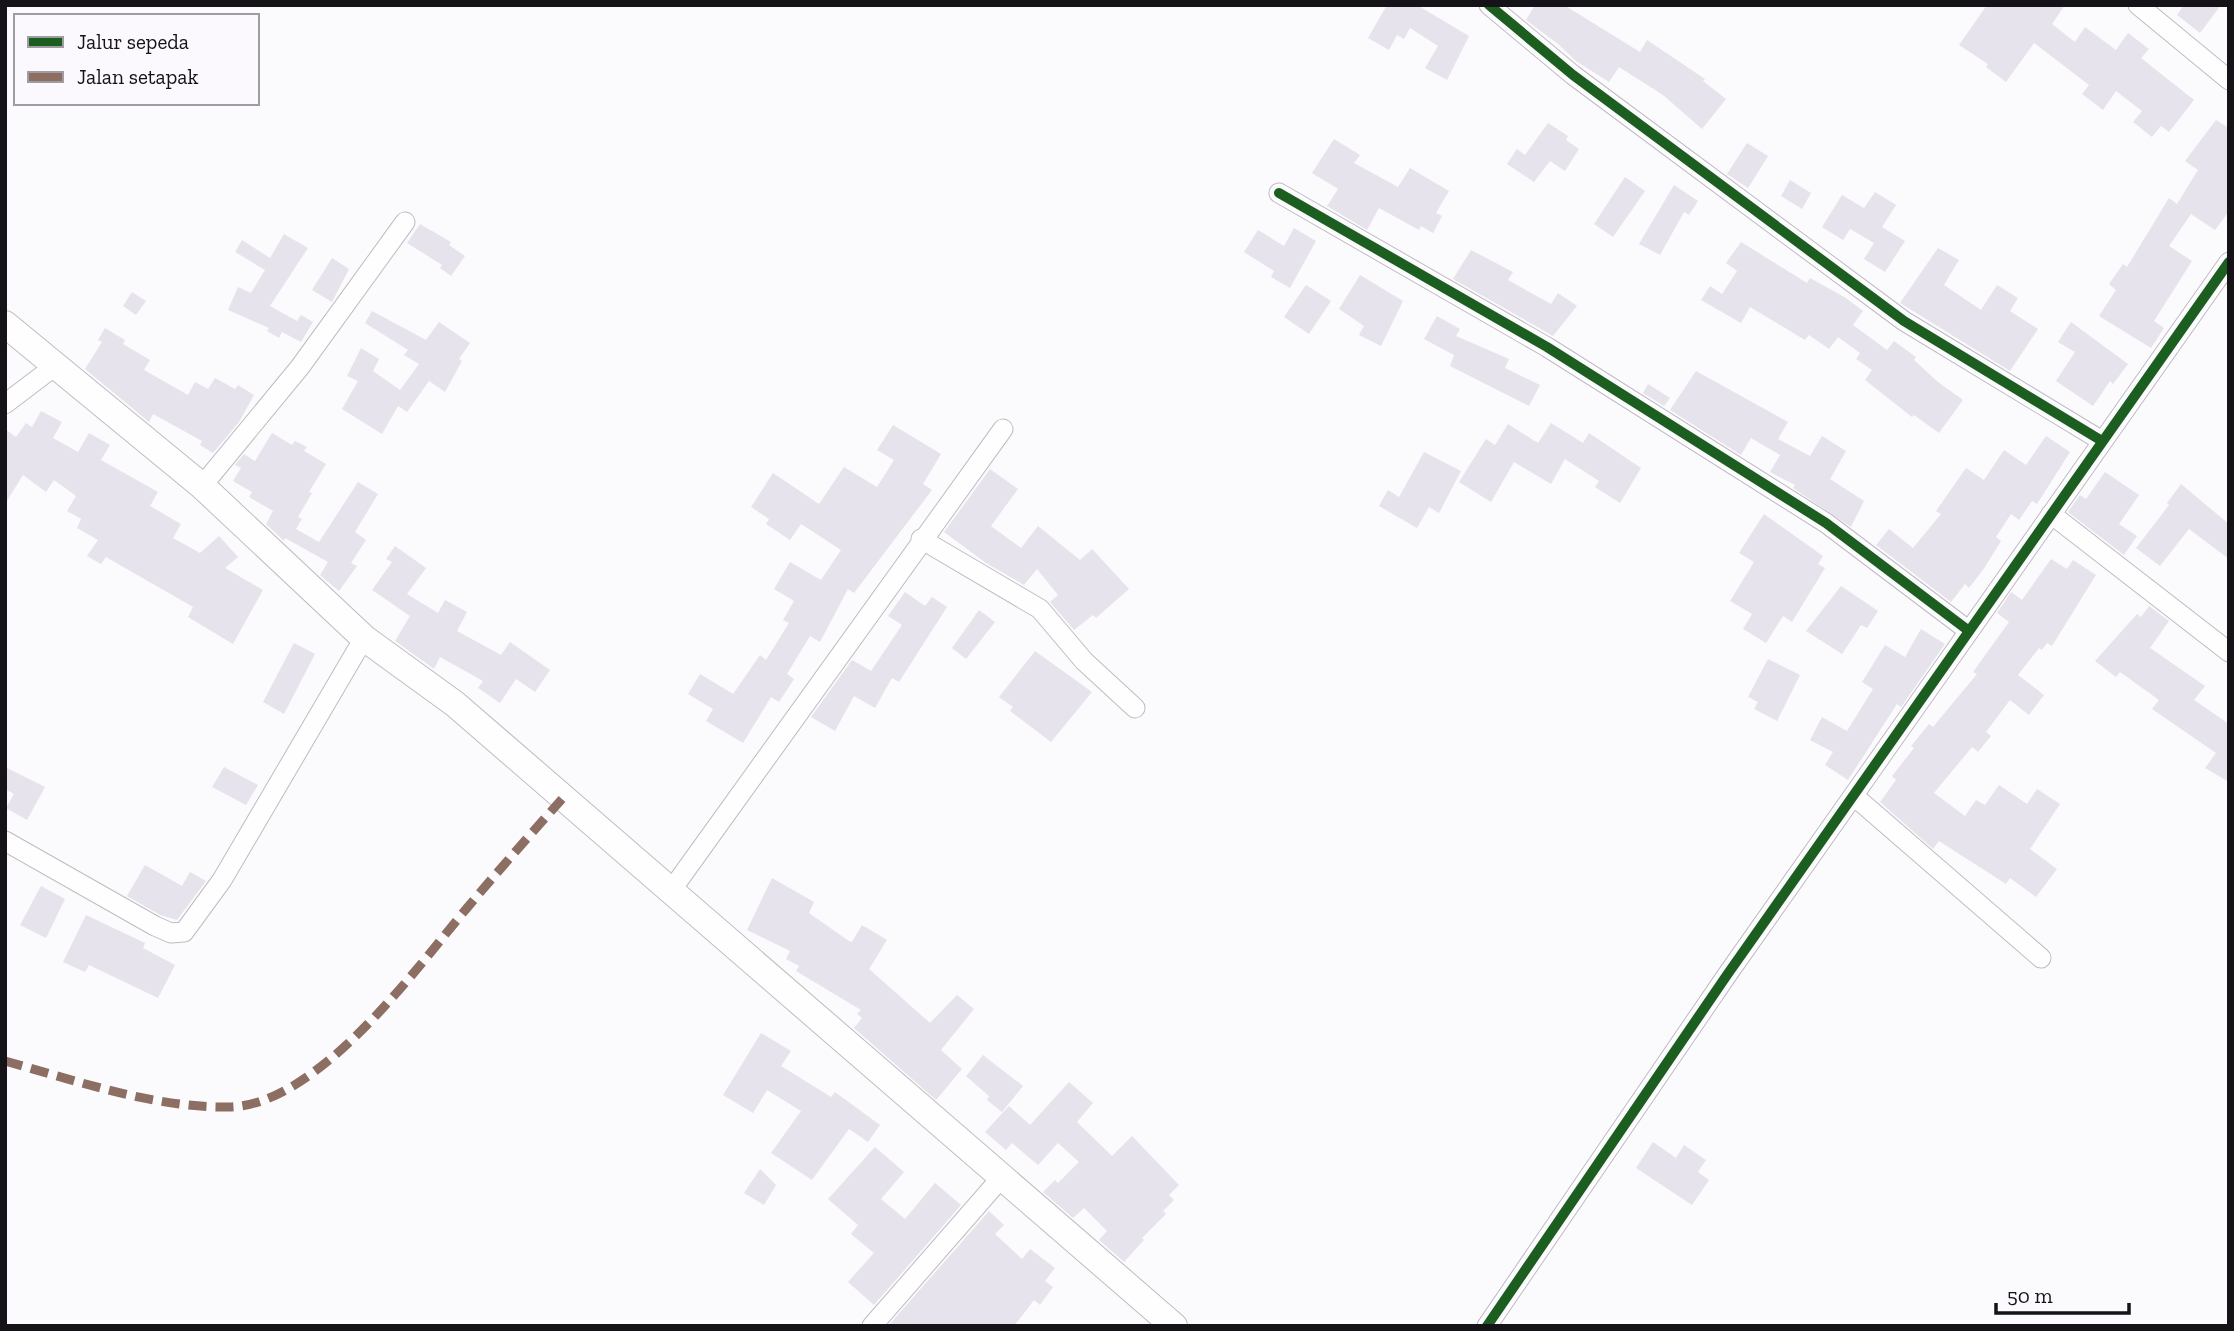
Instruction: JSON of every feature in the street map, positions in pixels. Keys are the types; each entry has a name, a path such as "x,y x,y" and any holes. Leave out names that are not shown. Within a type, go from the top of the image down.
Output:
{"main road":[{"path":"5,324 202,486 363,638 455,705 1174,1326"}],"street":[{"path":"1489,5 1584,83 1904,320 2102,441"},
{"path":"2138,5 2229,80"},
{"path":"1279,193 1547,347 1814,515 1969,631"},
{"path":"202,486 300,367 404,222"},
{"path":"1487,1326 1969,631 2229,262"},
{"path":"5,404 55,366"},
{"path":"670,892 1003,429"},
{"path":"2051,514 2229,652"},
{"path":"922,539 1040,608 1084,661 1135,708"},
{"path":"5,841 155,926 171,933 184,932 222,880 363,638"},
{"path":"1854,796 2040,958"},
{"path":"872,1326 1001,1178"}],"building":[{"path":"1387,5 1417,5 1469,36 1447,80 1425,68 1438,46 1410,28 1404,39 1397,35 1389,50 1368,38"},
{"path":"1535,5 1564,5 1640,52 1647,40 1705,79 1703,81 1726,99 1702,129 1663,95 1619,67 1609,82 1576,61 1526,20"},
{"path":"1987,5 2065,5 2052,24 2075,42 2085,27 2116,50 2128,33 2149,49 2141,58 2194,100 2169,132 2161,126 2152,137 2133,122 2142,111 2116,91 2103,110 2082,94 2089,85 2034,43 2006,82 1986,67 1988,64 1959,45"},
{"path":"2184,5 2221,5 2200,33 2177,15"},
{"path":"2216,120 2229,128 2229,211 2215,230 2191,214 2169,246 2192,261 2154,321 2164,328 2151,348 2099,316 2116,290 2109,284 2123,264 2127,267 2169,198 2177,204 2198,170 2185,161"},
{"path":"1548,123 1568,136 1566,140 1579,149 1565,171 1550,161 1534,182 1507,164 1517,149 1525,155"},
{"path":"1334,139 1360,155 1354,163 1398,187 1410,168 1449,191 1436,213 1442,216 1433,233 1421,226 1419,230 1379,208 1367,230 1327,206 1338,189 1312,173"},
{"path":"1747,143 1768,156 1748,188 1727,174"},
{"path":"1625,177 1645,191 1613,237 1594,224"},
{"path":"1790,180 1811,193 1802,209 1781,196"},
{"path":"1674,185 1698,201 1689,215 1684,212 1660,255 1639,244"},
{"path":"1875,192 1896,205 1882,227 1905,241 1885,272 1864,259 1874,243 1850,229 1843,240 1822,227 1842,195 1864,208"},
{"path":"420,224 451,242 449,245 465,256 451,276 440,268 442,265 407,243"},
{"path":"1294,228 1316,241 1290,288 1271,277 1274,271 1244,252 1258,230 1284,246"},
{"path":"284,234 308,248 270,306 297,321 301,315 313,322 301,342 282,332 279,338 267,331 269,328 228,310 238,287 251,293 265,270 235,252 242,240 270,258"},
{"path":"1741,242 1807,283 1810,278 1846,298 1863,311 1853,325 1887,350 1894,341 1916,357 1914,360 1938,382 1963,400 1939,433 1914,415 1912,417 1865,380 1872,370 1856,359 1860,353 1838,337 1829,349 1809,335 1805,340 1750,307 1741,323 1701,300 1710,286 1722,294 1737,271 1726,263"},
{"path":"1938,248 1959,260 1944,285 1981,310 1997,285 2018,298 2010,311 2038,329 2010,371 1900,303"},
{"path":"1471,250 1513,272 1508,280 1551,304 1558,293 1577,306 1553,336 1453,279"},
{"path":"332,258 349,269 332,302 312,290"},
{"path":"1360,275 1403,301 1381,346 1359,335 1364,326 1339,309"},
{"path":"1306,285 1331,301 1309,334 1284,317"},
{"path":"132,292 146,301 136,315 123,306"},
{"path":"372,311 426,340 439,322 470,343 459,359 462,361 445,392 429,381 407,412 398,406 382,434 342,409 358,381 347,376 361,348 379,359 373,371 400,390 419,364 404,355 408,350 365,323"},
{"path":"1437,316 1460,329 1456,336 1509,359 1505,368 1540,385 1529,406 1450,366 1454,355 1424,339"},
{"path":"2071,322 2128,364 2113,384 2110,381 2093,406 2056,381 2075,352 2058,342"},
{"path":"105,328 125,340 123,344 150,360 144,370 188,395 195,382 208,389 215,378 235,389 238,385 254,395 239,422 213,453 200,445 202,441 153,414 149,422 85,369 102,342 98,340"},
{"path":"1696,371 1788,422 1778,439 1810,456 1822,436 1846,451 1830,479 1864,501 1851,527 1793,488 1795,485 1770,472 1780,455 1751,438 1741,455 1670,410"},
{"path":"1648,384 1670,398 1664,406 1643,393"},
{"path":"41,411 62,422 53,438 78,452 89,433 110,445 101,460 158,492 150,506 181,524 173,538 200,553 219,536 238,557 225,568 263,590 233,644 188,617 193,607 106,557 101,564 87,556 98,540 77,528 81,519 67,511 76,496 54,480 46,492 23,475 5,504 5,429 16,437 26,423 32,427"},
{"path":"1551,423 1583,443 1589,433 1641,468 1620,503 1595,487 1599,481 1565,459 1551,484 1514,462 1491,502 1459,482 1486,439 1495,445 1508,424 1538,443"},
{"path":"893,425 941,454 923,484 932,490 854,593 848,589 820,642 810,636 787,674 794,679 779,702 771,697 743,743 706,721 713,709 688,694 700,674 733,694 760,655 766,660 789,623 783,620 794,601 774,589 790,562 821,580 841,550 801,524 790,540 766,524 769,519 751,507 773,473 819,504 844,467 877,487 894,460 877,450"},
{"path":"272,433 292,445 295,441 307,447 304,451 326,464 309,492 312,493 298,517 302,519 296,529 319,542 358,482 378,494 355,532 366,540 351,563 357,566 339,591 320,575 328,562 285,538 284,541 266,524 273,511 249,497 252,492 233,481 241,468 235,465 244,454 255,461"},
{"path":"2046,436 2070,452 2037,504 2032,501 2019,520 2011,514 1996,537 2001,541 1985,567 1969,588 1965,584 1951,602 1876,545 1889,529 1913,548 1941,514 1936,511 1966,468 1984,480 2004,450 2026,465"},
{"path":"1424,452 1461,471 1439,513 1429,507 1417,528 1379,506 1388,490 1399,497"},
{"path":"990,469 1018,489 991,526 1021,548 1038,526 1080,560 1092,549 1129,589 1096,618 1093,615 1074,630 1050,602 1058,595 1037,569 1024,585 986,563 944,532"},
{"path":"2105,472 2139,495 2119,524 2137,536 2124,555 2068,512 2080,495 2086,499"},
{"path":"2181,484 2229,524 2229,559 2189,529 2160,566 2136,548 2169,505 2167,503"},
{"path":"1764,514 1823,556 1818,564 1825,568 1792,622 1783,616 1766,643 1743,629 1752,614 1730,601 1754,562 1739,553"},
{"path":"395,546 426,568 407,594 438,613 445,600 467,612 457,631 501,655 510,642 550,670 535,692 516,679 500,703 478,688 483,681 440,657 434,669 395,641 410,616 372,590 392,562 386,559"},
{"path":"2051,559 2067,569 2073,560 2096,575 2052,646 2047,643 2042,650 2039,648 2018,675 2044,695 2029,715 2010,700 1986,732 1991,736 1978,752 1972,747 1934,793 1965,816 1976,800 1985,805 1999,785 2027,804 2037,789 2060,804 2030,849 2057,869 2036,897 2010,878 2006,884 1939,841 1933,849 1880,802 1896,780 1892,776 1914,748 1911,746 1929,724 1933,727 1977,674 1973,672 2009,622 1997,613 2011,592 2022,600"},
{"path":"1841,586 1878,611 1867,628 1861,625 1842,654 1806,631"},
{"path":"905,592 925,606 932,597 947,607 899,682 892,678 875,708 854,696 835,731 811,717 852,660 871,671 902,625 888,616"},
{"path":"2149,606 2169,621 2150,648 2205,686 2194,700 2229,724 2229,782 2205,768 2216,753 2152,709 2159,700 2120,672 2116,677 2095,661 2137,614 2141,617"},
{"path":"979,610 995,622 966,659 952,648"},
{"path":"1921,629 1945,644 1901,707 1897,704 1848,780 1825,765 1833,752 1810,740 1822,717 1847,731 1873,689 1862,682 1885,645 1905,657"},
{"path":"294,643 315,654 284,714 263,702"},
{"path":"1035,651 1092,692 1051,742 1010,711 1013,707 999,697"},
{"path":"1768,659 1800,675 1777,721 1754,709 1758,702 1748,697"},
{"path":"5,767 45,787 27,820 6,808 14,794 5,789"},
{"path":"224,767 258,785 246,805 212,787"},
{"path":"145,865 182,886 190,872 206,881 177,920 160,915 127,896"},
{"path":"772,878 814,902 809,913 849,941 852,942 862,925 887,940 869,969 930,1023 957,995 974,1009 941,1050 962,1069 936,1100 854,1028 862,1018 857,1014 861,1010 796,971 799,966 786,959 790,951 747,930"},
{"path":"41,886 65,899 46,938 20,925"},
{"path":"86,915 145,943 143,948 175,965 158,998 89,965 85,972 63,962"},
{"path":"761,1033 791,1051 781,1066 831,1097 835,1092 880,1125 868,1142 849,1129 812,1180 771,1153 801,1111 767,1090 753,1113 723,1095"},
{"path":"983,1055 1023,1086 1002,1112 987,1100 989,1096 966,1076"},
{"path":"1069,1082 1093,1103 1077,1122 1112,1156 1132,1136 1179,1185 1169,1195 1174,1200 1163,1211 1166,1214 1142,1238 1144,1240 1124,1262 1099,1240 1107,1231 1084,1208 1073,1218 1043,1192 1055,1180 1058,1183 1079,1162 1058,1143 1038,1165 1012,1143 1006,1150 985,1132 1009,1106 1030,1125"},
{"path":"1653,1142 1676,1158 1684,1145 1706,1160 1698,1172 1709,1180 1692,1205 1636,1168"},
{"path":"875,1147 904,1172 881,1199 905,1219 935,1183 961,1205 874,1305 848,1282 874,1253 851,1234 858,1225 828,1199"},
{"path":"760,1169 776,1185 764,1205 744,1193"},
{"path":"989,1211 1004,1225 995,1234 1022,1259 1030,1249 1055,1268 1045,1281 1053,1287 1040,1305 1034,1300 1014,1326 888,1326"}],"marked path":[{"path":"5,1061 88,1085 172,1103 229,1107 263,1100 296,1084 329,1060 362,1030 562,799"}],"cycle path":[{"path":"1489,5 1573,75 1904,321 2102,441"},
{"path":"1279,193 1547,347 1826,523 1969,631"},
{"path":"1487,1326 1727,975 2229,262"}]}
